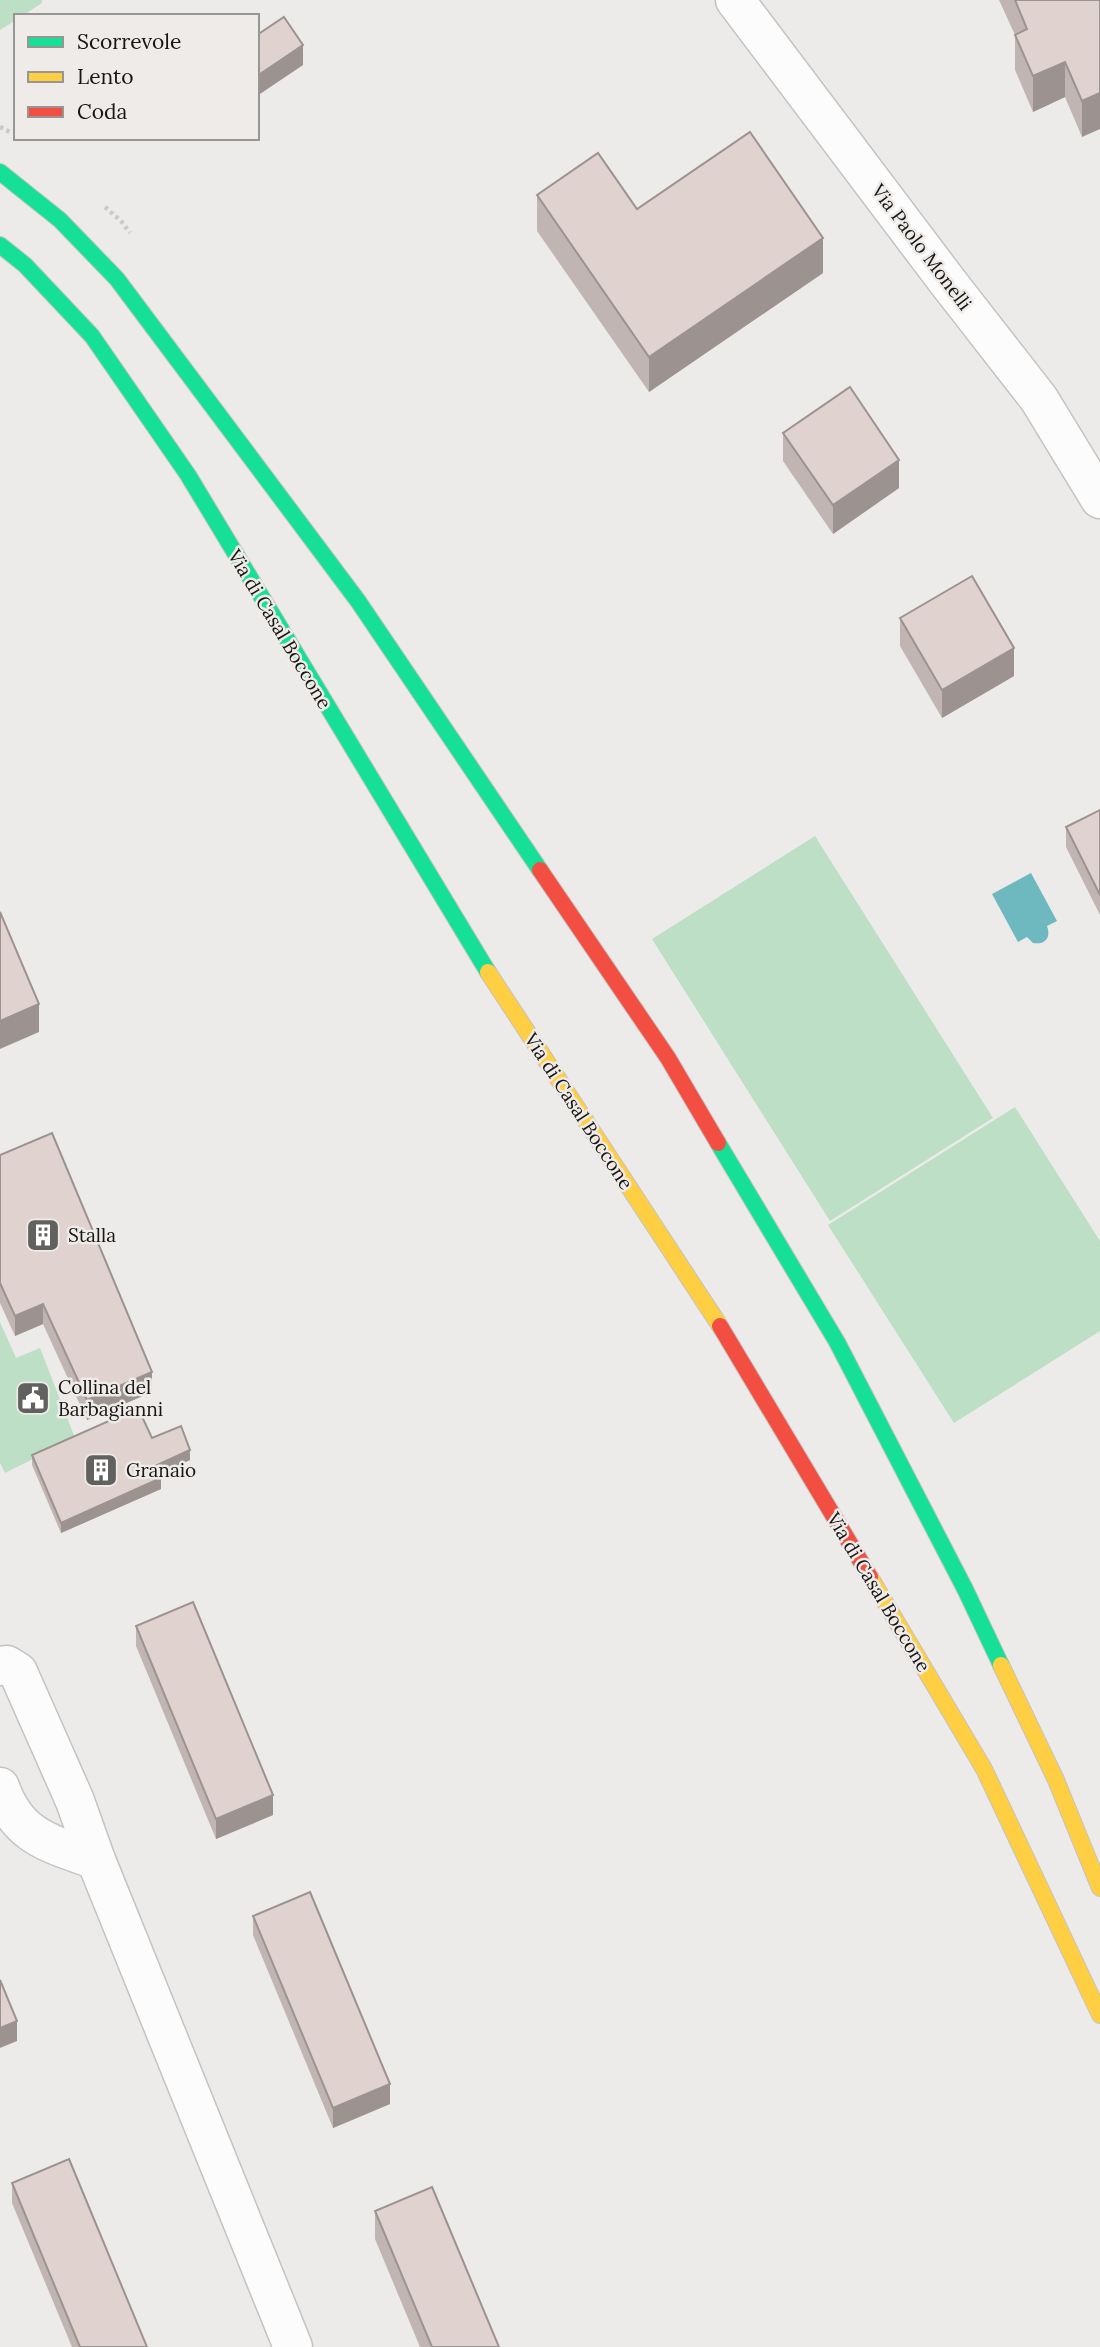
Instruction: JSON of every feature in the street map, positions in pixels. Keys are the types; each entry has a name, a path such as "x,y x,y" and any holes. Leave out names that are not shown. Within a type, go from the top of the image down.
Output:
{"street":[{"name":"Via Paolo Monelli","path":"736,0 1039,399 1100,499"},
{"path":"0,172 60,219 117,279 358,601 668,1058 836,1342 946,1552 1056,1780 1100,1888"},
{"name":"Via di Casal Boccone","path":"0,246 25,265 92,336 188,475 465,937 740,1357 984,1769 1100,2015"},
{"path":"0,1666 7,1665 18,1672 75,1801 96,1860 293,2347"},
{"path":"0,1787 6,1803 29,1832 96,1860"}],"green space":[{"path":"0,0 42,0 42,3 25,14 14,14 14,21 0,30"},
{"path":"815,836 993,1118 830,1221 652,939"},
{"path":"1015,1107 1100,1241 1100,1331 954,1423 828,1225"},
{"path":"0,1322 16,1358 40,1348 75,1438 5,1473 0,1463"}],"water":[{"path":"1031,873 1057,921 1047,926 1048,934 1041,943 1033,943 1027,937 1018,942 992,894"}],"building":[{"path":"1015,0 1100,0 1100,93 1082,101 1065,62 1033,76 1015,35 1027,29"},
{"path":"284,17 303,45 259,75 259,34"},
{"path":"750,132 823,238 649,357 537,195 598,153 637,209"},
{"path":"850,387 899,460 833,505 783,433"},
{"path":"972,576 1014,648 942,690 900,618"},
{"path":"1100,810 1100,895 1066,827"},
{"path":"0,912 39,1004 0,1021"},
{"path":"52,1133 152,1372 87,1400 43,1304 15,1316 0,1283 0,1155"},
{"name":"Granaio","path":"138,1408 152,1438 181,1426 190,1450 155,1466 161,1478 61,1523 32,1455"},
{"path":"193,1602 273,1795 216,1819 136,1626"},
{"path":"310,1892 390,2084 333,2108 253,1916"},
{"path":"0,1980 17,2021 0,2028"},
{"path":"69,2159 147,2347 80,2347 12,2183"},
{"path":"432,2187 499,2347 432,2347 375,2211"}],"traffic: fast":[{"path":"0,172 60,220 117,279 358,601 540,870"},
{"path":"0,245 25,265 92,336 188,475 488,972"},
{"path":"718,1143 837,1342 965,1589 1001,1665"}],"traffic: slow":[{"path":"488,972 720,1326"},
{"path":"870,1577 984,1769 1100,2015"},
{"path":"1001,1665 1056,1780 1100,1888"}],"traffic: jam":[{"path":"540,870 668,1058 718,1143"},
{"path":"720,1326 870,1577"}],"place":[{"name":"Stalla","path":"43,1235"},
{"name":"Collina del Barbagianni","path":"33,1398"},
{"name":"Granaio","path":"101,1470"}]}
